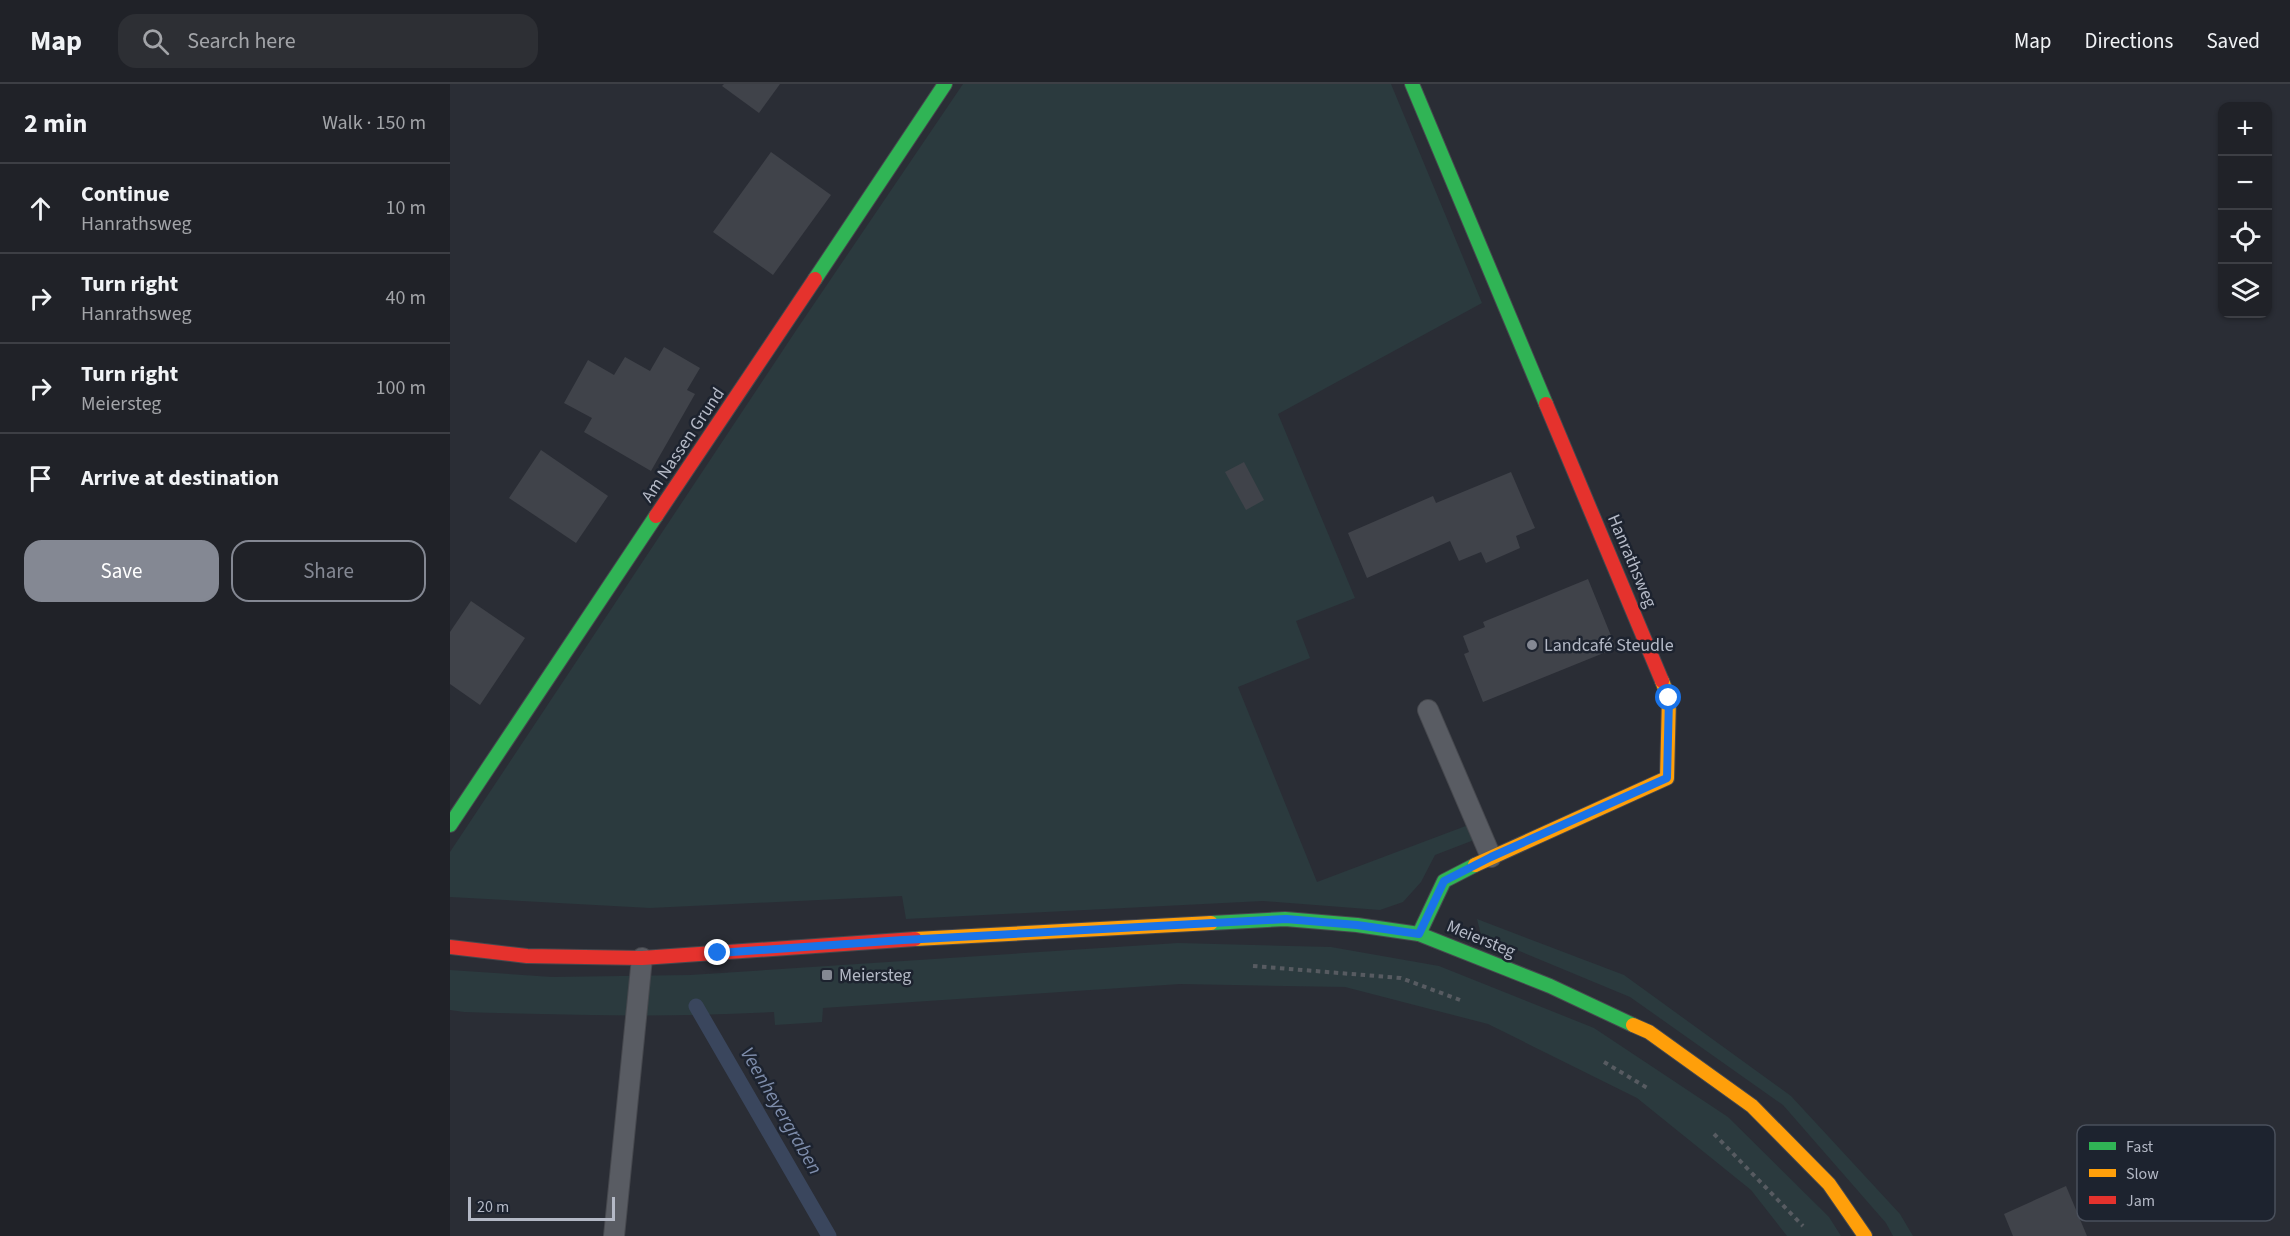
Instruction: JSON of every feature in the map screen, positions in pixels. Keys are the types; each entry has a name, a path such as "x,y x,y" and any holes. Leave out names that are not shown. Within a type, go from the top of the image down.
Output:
{"street":[{"name":"Am Nassen Grund","path":"450,825 945,84"},
{"name":"Hanrathsweg","path":"1412,84 1669,698 1667,778 1491,857 1444,881 1419,934"},
{"name":"Meiersteg","path":"450,947 527,956 642,958 903,940 1286,919 1357,925 1419,934 1550,986 1649,1032 1752,1106 1829,1184 1865,1236"}],"lane":[{"path":"1428,710 1491,857"},
{"path":"614,1236 642,958"}],"path":[{"path":"1401,978 1466,1002"},
{"path":"1595,1056 1656,1093"},
{"path":"1705,1126 1804,1227"}],"shaded area":[{"path":"963,84 1391,84 1482,303 1278,414 1355,598 1296,621 1310,658 1238,687 1317,882 1471,824 1474,840 1435,855 1421,882 1403,902 1380,910 1263,901 906,919 902,896 650,908 450,897 450,852 797,329"},
{"path":"1477,919 1624,975 1791,1096 1900,1214 1913,1236 1893,1236 1886,1223 1783,1105 1630,997 1481,935"},
{"path":"1178,943 1331,947 1439,966 1594,1028 1728,1117 1829,1217 1841,1236 1787,1236 1751,1190 1637,1098 1488,1024 1345,987 1180,984 823,1008 822,1022 775,1025 774,1012 619,1015 450,1010 450,970 552,977 690,975"}],"building":[{"path":"724,84 780,84 759,113 722,86"},
{"path":"771,152 831,195 773,275 713,232"},
{"path":"664,347 700,368 687,390 695,394 651,471 584,432 592,418 564,403 588,360 614,375 625,357 650,371"},
{"path":"541,450 608,496 576,543 509,498"},
{"path":"1244,462 1264,500 1246,510 1225,472"},
{"path":"1511,472 1535,528 1516,536 1520,548 1486,563 1481,552 1459,561 1450,541 1367,578 1348,533 1433,496 1436,503"},
{"path":"1588,579 1616,648 1483,702 1464,654 1469,652 1463,636 1485,627 1483,622"},
{"path":"471,601 525,638 480,705 450,684 450,632"},
{"path":"2066,1186 2077,1212 2077,1221 2081,1221 2087,1236 2013,1236 2004,1214"}],"waterway":[{"name":"Veenheyergraben","path":"696,1006 829,1236"}],"traffic: fast":[{"path":"815,279 945,84"},
{"path":"1412,84 1546,404"},
{"path":"450,825 656,516"},
{"path":"1419,934 1444,881 1475,865"},
{"path":"1211,923 1285,919 1357,925 1419,934 1550,986 1633,1025"}],"traffic: slow":[{"path":"1475,865 1667,778 1669,698 1662,681"},
{"path":"915,939 1211,923"},
{"path":"1633,1025 1649,1032 1752,1106 1829,1184 1865,1236"}],"traffic: jam":[{"path":"656,516 815,279"},
{"path":"1546,404 1662,681"},
{"path":"450,947 527,956 642,958 915,939"}],"place":[{"name":"Landcafé Steudle","path":"1532,645"},
{"name":"Meiersteg","path":"827,975"}],"route":[{"path":"718,953 903,940 1286,919 1357,925 1419,934 1444,881 1491,857 1667,778 1669,698"}]}
